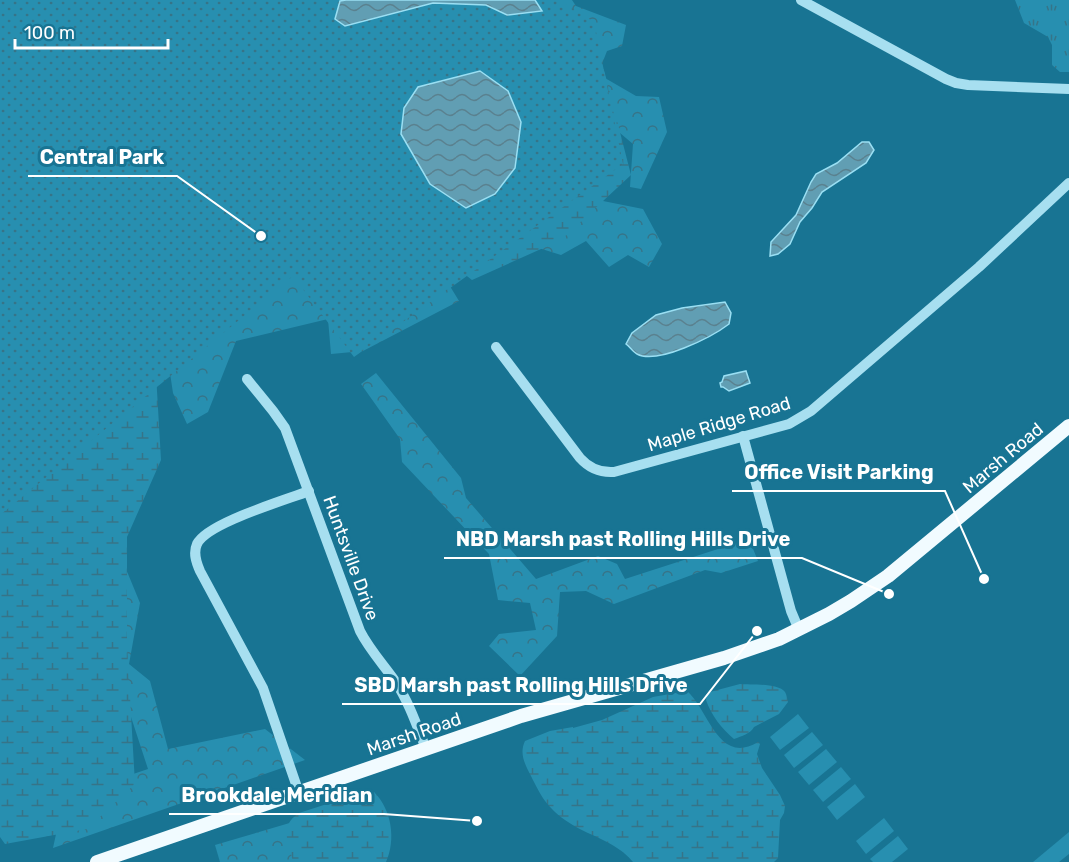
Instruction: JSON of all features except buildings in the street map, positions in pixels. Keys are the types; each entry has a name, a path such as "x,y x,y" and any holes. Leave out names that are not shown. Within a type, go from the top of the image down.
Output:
{"main road":[{"name":"Marsh Road","path":"97,862 521,716 724,658 799,630 851,601 888,576 1069,426"}],"street":[{"path":"801,0 914,62 956,82 968,85 1069,89"},
{"name":"Maple Ridge Road","path":"496,347 580,458 589,467 601,472 614,472 789,424 811,411 979,267 1069,183"},
{"name":"Huntsville Drive","path":"247,379 285,428 360,631 403,694 426,749"},
{"path":"743,436 791,611 799,630"},
{"path":"299,793 263,687 200,571 195,552 200,539 216,528 309,491"}],"green space":[{"path":"0,0 545,0 604,70 631,175 561,240 472,280 445,259 415,194 152,305 161,460 127,537 127,644 135,784 87,829 5,844 0,837"},
{"path":"0,0 559,0 594,22 623,164 354,357 293,276 0,515"},
{"path":"543,0 572,0 576,6 626,25 622,46 607,51 598,74 636,96 659,97 667,132 641,189 630,187 633,144 587,105"},
{"path":"1015,0 1069,0 1069,72 1060,72 1052,65 1052,45 1048,37 1024,23"},
{"path":"593,199 643,209 662,244 649,267 628,255 609,267 586,241 561,255 526,244"},
{"path":"262,256 445,278 459,301 363,351 331,354 328,319 236,341 208,412 187,424 173,393 163,326"},
{"path":"376,373 461,478 466,498 536,579 598,556 617,564 625,579 749,539 758,561 721,573 705,570 614,604 586,591 560,592 557,636 520,676 489,646 499,634 536,630 530,603 498,600 489,554 402,462 400,439 361,384"},
{"path":"119,552 140,603 129,664 150,681 168,749 265,729 305,760 53,848 58,825 89,789 148,769 118,677"},
{"path":"740,684 777,687 785,692 788,702 779,714 734,739 717,721 706,700 710,692"},
{"path":"687,691 724,741 733,747 744,747 758,742 760,744 757,754 762,768 785,806 780,820 778,858 774,862 633,862 618,848 558,815 545,800 535,783 524,759 525,741 550,731 573,728 602,720 653,697"},
{"path":"798,714 809,728 780,750 770,737"},
{"path":"812,732 823,745 794,768 784,755"},
{"path":"826,749 837,762 809,785 798,772"},
{"path":"841,767 851,779 823,802 813,790"},
{"path":"855,784 865,797 837,820 827,807"},
{"path":"374,792 385,807 390,826 391,844 386,862 293,862 287,829 293,818 299,813 358,794"},
{"path":"310,817 315,862 220,862 215,845"},
{"path":"884,818 894,831 866,854 856,841"},
{"path":"1069,832 1069,854 1059,862 1033,862"},
{"path":"898,836 908,849 892,862 873,862 870,859"}],"water":[{"path":"535,0 542,11 507,15 486,5 433,3 345,26 335,19 340,1"},
{"path":"480,71 508,91 521,122 515,168 495,194 466,208 430,184 401,134 404,108 418,87"},
{"path":"862,142 869,142 874,150 866,163 822,192 800,222 790,244 778,254 770,256 771,242 796,215 816,174 837,163"},
{"path":"725,302 731,313 729,324 684,348 657,356 646,356 636,353 626,344 632,333 656,315 682,308"},
{"path":"746,371 750,383 729,391 721,387 720,383 724,376"}],"place":[{"name":"Central Park","path":"261,236"},
{"name":"Office Visit Parking","path":"984,579"},
{"name":"NBD Marsh past Rolling Hills Drive","path":"889,594"},
{"name":"SBD Marsh past Rolling Hills Drive","path":"757,631"},
{"name":"Brookdale Meridian","path":"477,821"}]}
